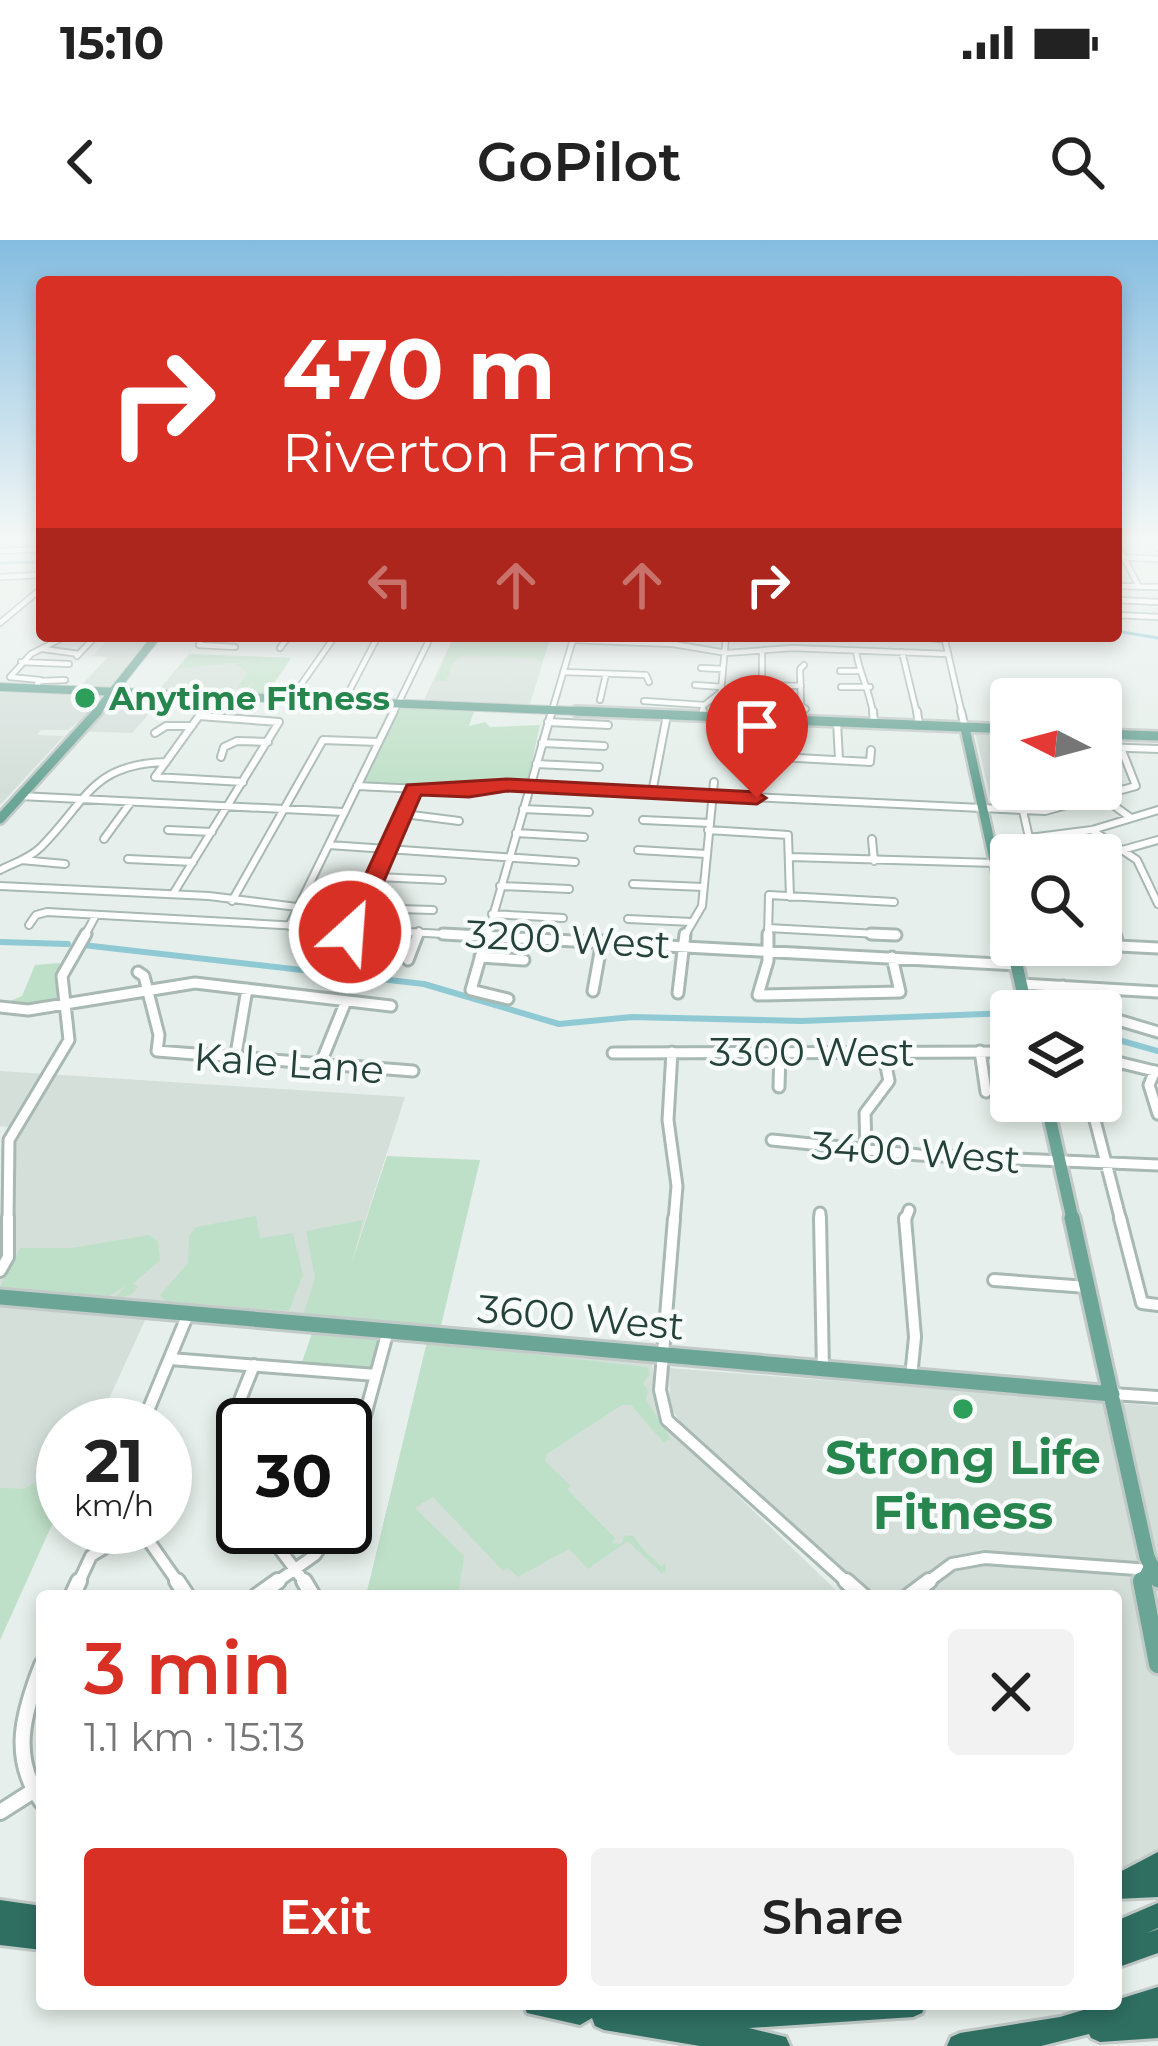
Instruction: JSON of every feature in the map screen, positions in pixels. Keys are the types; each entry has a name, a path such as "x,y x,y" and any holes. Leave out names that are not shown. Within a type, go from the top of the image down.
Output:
{"highway":[{"path":"1122,1885 1158,1864"},
{"path":"1122,1888 1158,1885"},
{"path":"0,1912 36,1917"},
{"path":"1122,1931 1158,1915"},
{"path":"0,1933 36,1937"},
{"path":"1122,1954 1158,1941"},
{"path":"1032,2036 1108,2019 1158,2000"},
{"path":"570,2010 777,2046"},
{"path":"650,2010 726,2016 858,2010"},
{"path":"960,2046 1158,2025"}],"main road":[{"path":"0,819 151,642"},
{"path":"0,687 36,683 112,691 990,729"},
{"path":"20,796 112,691"},
{"path":"965,728 990,843"},
{"path":"63,749 71,733"},
{"path":"1122,735 1158,736"},
{"path":"1017,966 1022,990"},
{"path":"1051,1122 1155,1574 1142,1580 1158,1664"},
{"name":"3600 West","path":"0,1297 1112,1394"}],"street":[{"path":"50,642 9,676 36,683 65,680"},
{"path":"21,662 70,667 90,642"},
{"path":"214,642 235,647"},
{"path":"280,649 285,642"},
{"path":"291,699 331,642"},
{"path":"344,701 375,642"},
{"path":"289,926 428,642"},
{"path":"508,998 471,990 572,642"},
{"path":"614,657 618,642"},
{"path":"640,642 724,652 948,654"},
{"path":"702,716 722,686 725,642"},
{"path":"945,642 965,728"},
{"path":"660,659 662,643"},
{"path":"45,644 79,654"},
{"path":"762,719 767,650"},
{"path":"856,651 858,670 870,687 874,724"},
{"path":"902,652 910,670 919,725"},
{"path":"36,683 48,663"},
{"path":"804,665 801,686 806,709"},
{"path":"701,668 723,669"},
{"path":"840,671 870,669"},
{"path":"563,672 646,679"},
{"path":"600,700 606,674"},
{"path":"764,685 801,686"},
{"path":"694,686 722,686"},
{"path":"842,687 870,687"},
{"path":"262,719 276,698"},
{"path":"644,701 710,704"},
{"path":"859,704 872,705"},
{"path":"652,793 668,715"},
{"path":"173,894 212,832 268,742 278,721 199,716 155,777 243,782"},
{"path":"548,722 608,725"},
{"path":"837,722 839,759"},
{"path":"154,733 166,726 192,726"},
{"path":"231,902 323,740 378,742"},
{"path":"221,757 229,743 268,742"},
{"path":"542,743 604,746"},
{"path":"1122,748 1158,749"},
{"path":"760,756 870,762 871,750"},
{"path":"1122,751 1136,786 1122,790"},
{"path":"5,865 39,849 79,799 119,765 166,762"},
{"path":"536,764 599,767"},
{"path":"678,993 683,946 701,910 714,782"},
{"path":"357,786 530,786 1061,810"},
{"path":"342,953 414,789"},
{"path":"20,796 344,812"},
{"path":"104,839 131,802"},
{"path":"523,809 590,812"},
{"path":"1118,810 1131,818"},
{"path":"1061,834 1158,810"},
{"path":"1023,811 1029,834"},
{"path":"404,814 459,821"},
{"path":"643,820 788,835 790,896"},
{"path":"167,830 212,832"},
{"path":"1092,830 1126,850 1144,870 1158,904"},
{"path":"516,833 584,837"},
{"path":"872,839 874,861"},
{"path":"1122,851 1158,840"},
{"path":"329,845 575,862"},
{"path":"638,850 706,854"},
{"path":"790,857 990,863"},
{"path":"128,859 193,862"},
{"path":"21,860 65,864"},
{"path":"377,877 442,880"},
{"path":"633,884 704,887"},
{"path":"0,886 173,894 297,907"},
{"path":"500,886 569,889"},
{"path":"892,957 900,992 758,995 768,950 769,896 894,902"},
{"path":"363,908 433,910"},
{"name":"3200 West","path":"29,925 36,915 47,912 990,962"},
{"path":"492,914 562,918"},
{"path":"0,1270 8,1257 3,1250 8,1151 15,1130 69,1040 64,1004 66,962 96,915"},
{"path":"142,932 152,918"},
{"path":"628,919 692,922"},
{"path":"768,928 896,935"},
{"path":"408,960 418,931"},
{"path":"592,991 602,941"},
{"path":"1122,946 1158,948"},
{"path":"480,957 524,960"},
{"path":"138,972 147,989"},
{"path":"0,1007 28,1010 195,983 391,1006"},
{"path":"1021,984 1158,992"},
{"path":"1063,986 1064,990"},
{"name":"Kale Lane","path":"147,989 157,1051 413,1071"},
{"path":"235,1060 247,1035 242,1002 247,989"},
{"path":"320,1065 346,1001"},
{"path":"1122,1021 1158,1031"},
{"path":"980,1051 986,1092"},
{"name":"3300 West","path":"614,1053 990,1051"},
{"path":"672,1052 668,1120 677,1186 660,1390 667,1420 856,1590"},
{"path":"779,1052 779,1087"},
{"path":"866,1151 865,1113 889,1081 883,1052"},
{"path":"1122,1063 1156,1072 1149,1084 1158,1114"},
{"path":"1095,1122 1142,1303 1158,1305"},
{"path":"0,1129 15,1130"},
{"name":"3400 West","path":"772,1141 866,1151 1158,1165"},
{"path":"909,1210 905,1219 915,1337 910,1377"},
{"path":"820,1213 823,1370"},
{"path":"994,1280 1087,1287"},
{"path":"153,1398 188,1314"},
{"path":"368,1398 387,1334"},
{"path":"170,1359 376,1375"},
{"path":"242,1398 254,1365"},
{"name":"3600 West","path":"1112,1394 1158,1397"},
{"path":"74,1590 94,1554"},
{"path":"158,1554 183,1590"},
{"path":"286,1554 310,1590"},
{"path":"265,1590 316,1554"},
{"path":"917,1590 952,1564 986,1558 1155,1574"},
{"path":"36,1685 20,1738 21,1761 36,1793"},
{"path":"0,1812 36,1798"}],"shaded area":[{"path":"106,642 146,642 108,692 187,696 178,707 156,706 132,733 72,731 79,721 68,730 41,730 37,735 64,736 0,805 0,689 76,691 108,657 93,656"},
{"path":"451,642 549,642 529,707 423,702"},
{"path":"189,654 291,658 266,696 157,692"},
{"path":"975,731 990,732 990,797"},
{"path":"0,1071 405,1097 332,1323 0,1291 1,1150 10,1127 0,1126"},
{"path":"0,1307 146,1318 109,1398 36,1398 39,1554 0,1640"},
{"path":"427,1342 652,1364 658,1419 836,1590 367,1590"},
{"path":"669,1368 1158,1406 1158,1854 1122,1870 1122,1590 853,1590 686,1430 670,1407"}],"green space":[{"path":"451,642 549,642 542,662 463,655 454,662 446,681 435,681"},
{"path":"190,654 291,658 265,695 246,694 253,682 247,688 238,687 247,672 234,663 177,669"},
{"path":"400,705 475,709 469,726 485,722 490,727 540,725 527,784 474,789 361,785"},
{"path":"60,963 56,1003 36,1007 3,1004 22,996 35,965"},
{"path":"387,1156 480,1160 440,1330 332,1321 333,1316 304,1313 315,1277 306,1231 363,1220 352,1262"},
{"path":"256,1216 260,1238 293,1233 303,1275 289,1311 166,1301 160,1295 188,1263 189,1236 196,1227"},
{"path":"149,1235 158,1241 160,1260 125,1297 114,1298 126,1286 109,1296 0,1287 20,1248 71,1248"},
{"path":"312,1333 381,1338 372,1370 301,1365"},
{"path":"427,1342 647,1367 646,1399 671,1439 664,1443 631,1405 622,1405 547,1454 545,1461 615,1538 612,1543 621,1544 625,1535 634,1536 662,1567 666,1562 666,1571 662,1574 628,1541 588,1569 569,1549 518,1577 508,1568 503,1571 433,1497 415,1508 464,1556 459,1590 367,1590"},
{"path":"36,1482 39,1554 0,1640 0,1488 24,1489"}],"waterway":[{"path":"1122,632 1158,638"},
{"path":"0,942 68,944"},
{"path":"83,945 424,984 559,1024 632,1017 801,1021 990,1014"},
{"path":"1122,1041 1158,1051"}],"place":[{"name":"Anytime Fitness","path":"85,698"},
{"name":"Strong Life Fitness","path":"963,1409"}],"route":[{"path":"350,932 414,789 469,791 507,785 757,798"}]}
